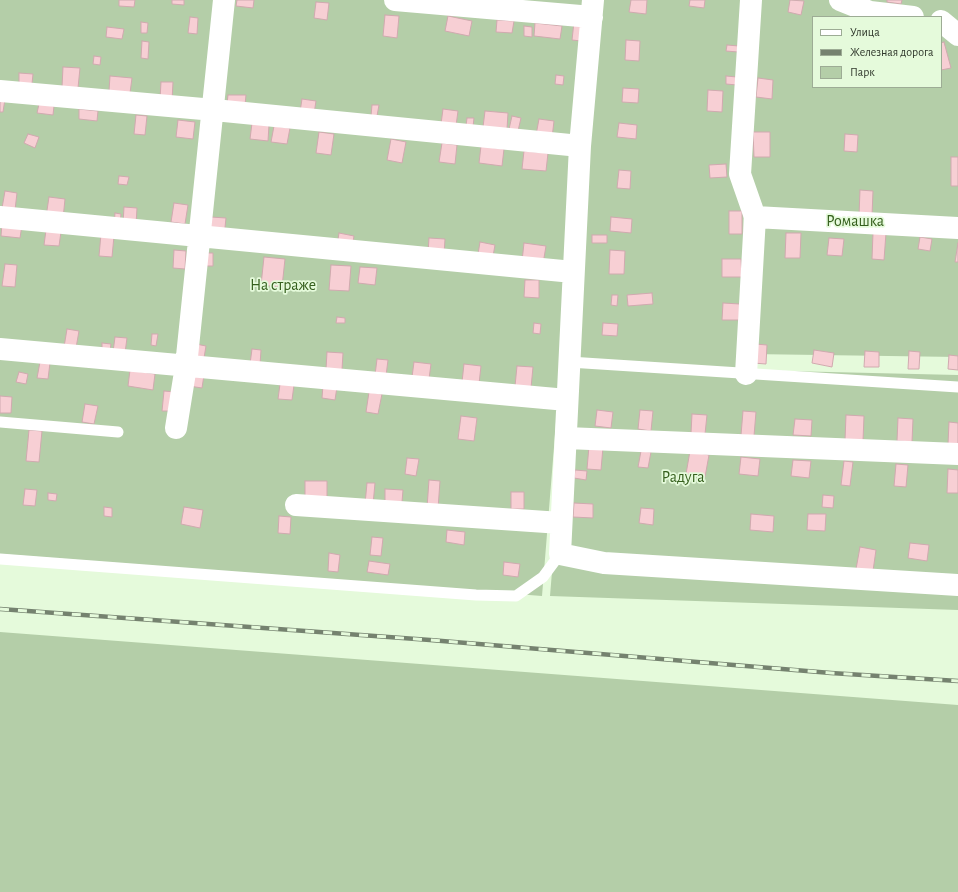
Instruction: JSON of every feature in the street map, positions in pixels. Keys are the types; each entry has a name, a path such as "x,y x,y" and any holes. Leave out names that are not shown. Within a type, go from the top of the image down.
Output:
{"street":[{"path":"176,428 186,366 199,236 214,110 224,0"},
{"path":"395,0 592,8 580,146 560,554 604,563 958,585"},
{"path":"746,374 755,217 740,174 751,0"},
{"path":"840,0 870,12 904,16"},
{"path":"913,0 913,16"},
{"path":"942,22 958,36"},
{"path":"0,91 214,110 580,146"},
{"path":"0,217 573,272"},
{"path":"755,217 958,228"},
{"path":"0,350 567,400"},
{"path":"566,438 958,454"},
{"path":"296,505 562,523"}],"lane":[{"path":"569,362 958,387"},
{"path":"0,422 118,432"},
{"path":"0,559 476,595 516,596 543,577 560,554"}],"green space":[{"name":"На страже","path":"0,0 590,0 542,596 0,554"},
{"name":"Радуга","path":"599,0 743,0 744,370 958,375 958,610 550,596"},
{"name":"Ромашка","path":"752,0 958,0 958,357 750,354"},
{"path":"0,632 958,705 958,892 0,892"}],"building":[{"path":"119,0 135,0 134,7 119,6"},
{"path":"172,0 184,0 184,5 172,4"},
{"path":"237,0 254,0 253,8 236,6"},
{"path":"631,0 647,0 646,14 629,12"},
{"path":"690,0 705,0 704,8 689,6"},
{"path":"790,0 804,1 801,15 788,12"},
{"path":"887,0 902,0 901,4 887,2"},
{"path":"316,2 329,3 327,20 314,18"},
{"path":"385,15 399,16 397,38 383,36"},
{"path":"448,16 472,21 469,36 445,31"},
{"path":"190,17 198,18 197,34 188,33"},
{"path":"497,20 514,21 512,33 496,32"},
{"path":"141,22 148,23 147,33 141,33"},
{"path":"574,22 583,23 581,41 572,40"},
{"path":"535,23 562,26 560,39 534,36"},
{"path":"524,26 532,27 532,37 524,36"},
{"path":"107,27 124,29 122,39 106,37"},
{"path":"626,40 640,41 639,61 625,60"},
{"path":"142,41 149,42 148,59 141,58"},
{"path":"944,42 951,68 942,70 942,43"},
{"path":"727,45 739,46 738,52 726,51"},
{"path":"94,56 101,57 100,65 93,64"},
{"path":"63,67 80,68 78,88 62,87"},
{"path":"19,73 33,74 32,84 19,84"},
{"path":"556,75 564,76 563,85 555,84"},
{"path":"110,76 132,78 130,93 109,91"},
{"path":"726,76 737,77 737,85 726,84"},
{"path":"758,78 773,80 772,99 756,97"},
{"path":"161,82 173,82 172,101 160,100"},
{"path":"623,88 639,89 638,103 622,102"},
{"path":"708,90 723,91 722,112 707,111"},
{"path":"228,95 246,95 245,105 227,104"},
{"path":"0,98 5,99 3,112 0,112"},
{"path":"302,99 316,101 314,114 300,112"},
{"path":"39,104 54,106 53,115 37,113"},
{"path":"372,105 379,105 377,116 371,116"},
{"path":"79,109 98,111 97,121 79,119"},
{"path":"443,109 458,111 456,126 441,124"},
{"path":"485,111 508,113 507,129 483,127"},
{"path":"136,115 147,116 145,135 134,134"},
{"path":"512,116 521,118 518,131 509,129"},
{"path":"467,118 474,118 473,127 466,126"},
{"path":"539,119 554,121 552,138 536,135"},
{"path":"178,120 195,122 193,139 176,137"},
{"path":"252,123 269,125 268,141 250,139"},
{"path":"619,123 637,125 636,139 617,137"},
{"path":"274,126 290,128 287,144 271,142"},
{"path":"319,132 334,134 331,155 316,153"},
{"path":"753,132 770,132 770,157 754,157"},
{"path":"28,134 39,137 35,148 24,143"},
{"path":"845,134 858,135 857,152 844,151"},
{"path":"391,139 406,142 402,163 387,160"},
{"path":"442,143 457,145 455,164 439,162"},
{"path":"481,146 504,149 502,166 479,163"},
{"path":"524,151 548,153 546,171 522,169"},
{"path":"951,157 958,157 958,186 951,186"},
{"path":"726,164 727,177 710,178 709,165"},
{"path":"619,170 631,171 630,189 617,188"},
{"path":"119,176 129,177 127,185 118,184"},
{"path":"860,190 873,191 872,216 859,216"},
{"path":"5,191 17,193 15,210 2,208"},
{"path":"49,197 65,199 63,219 46,217"},
{"path":"174,203 188,205 185,224 171,222"},
{"path":"124,207 137,208 136,225 123,224"},
{"path":"729,211 742,211 742,234 729,234"},
{"path":"115,213 121,214 120,225 114,225"},
{"path":"211,217 226,218 224,237 209,235"},
{"path":"611,217 632,219 631,233 610,231"},
{"path":"2,223 22,225 20,238 1,236"},
{"path":"46,230 61,232 59,246 44,245"},
{"path":"339,233 354,236 352,248 337,246"},
{"path":"786,233 801,233 800,258 785,258"},
{"path":"873,233 886,233 884,260 872,259"},
{"path":"101,234 114,236 112,257 99,256"},
{"path":"592,235 607,235 607,243 592,243"},
{"path":"920,237 932,239 930,251 918,249"},
{"path":"429,238 445,239 444,255 428,253"},
{"path":"829,238 844,239 842,256 827,255"},
{"path":"480,242 495,245 492,262 477,260"},
{"path":"524,243 546,246 543,264 522,261"},
{"path":"958,243 958,262 955,262"},
{"path":"174,250 186,251 185,269 173,268"},
{"path":"610,250 625,251 624,274 609,274"},
{"path":"202,253 213,253 213,266 202,266"},
{"path":"264,257 285,259 282,287 261,285"},
{"path":"722,259 741,259 742,277 722,277"},
{"path":"5,264 17,265 15,287 2,286"},
{"path":"331,265 351,266 349,291 329,290"},
{"path":"360,267 377,268 375,285 358,283"},
{"path":"525,280 539,280 539,298 524,297"},
{"path":"652,293 653,304 628,306 627,295"},
{"path":"612,295 618,295 617,306 611,305"},
{"path":"723,303 740,304 739,320 722,320"},
{"path":"337,317 345,318 345,323 336,323"},
{"path":"534,323 541,324 540,334 533,333"},
{"path":"603,323 618,324 617,336 602,335"},
{"path":"67,329 79,331 76,348 64,347"},
{"path":"152,334 158,334 156,346 151,345"},
{"path":"115,337 127,338 125,353 113,352"},
{"path":"102,343 111,344 110,351 102,350"},
{"path":"196,344 206,346 204,358 194,356"},
{"path":"755,344 767,345 766,364 753,363"},
{"path":"252,349 261,350 260,365 250,364"},
{"path":"814,350 834,353 832,367 812,363"},
{"path":"865,351 879,352 879,367 864,367"},
{"path":"909,351 920,352 919,369 908,369"},
{"path":"327,352 343,353 342,370 326,369"},
{"path":"949,355 958,356 958,370 948,369"},
{"path":"377,359 388,360 386,376 375,375"},
{"path":"40,362 50,363 48,379 37,378"},
{"path":"414,362 431,364 429,379 412,377"},
{"path":"464,364 481,366 479,384 462,382"},
{"path":"517,366 533,367 531,388 515,386"},
{"path":"130,370 155,374 153,390 128,386"},
{"path":"19,372 28,374 26,384 16,382"},
{"path":"192,372 204,375 202,388 189,386"},
{"path":"280,384 294,385 292,400 278,399"},
{"path":"323,385 337,387 335,400 322,398"},
{"path":"164,391 175,392 174,411 162,411"},
{"path":"369,392 382,394 378,414 366,412"},
{"path":"0,396 12,397 11,413 0,413"},
{"path":"85,404 98,406 94,424 82,422"},
{"path":"597,410 613,412 611,428 595,426"},
{"path":"640,410 653,411 651,431 638,429"},
{"path":"743,411 756,412 754,436 741,435"},
{"path":"692,414 707,415 705,434 691,433"},
{"path":"846,415 864,416 863,441 845,440"},
{"path":"461,416 477,418 474,441 458,439"},
{"path":"898,418 913,419 912,442 897,441"},
{"path":"795,419 812,420 811,436 793,435"},
{"path":"949,422 958,423 958,444 948,444"},
{"path":"29,430 42,431 39,462 26,461"},
{"path":"589,446 603,447 601,470 587,469"},
{"path":"641,451 651,452 648,468 638,467"},
{"path":"690,451 709,455 705,477 686,474"},
{"path":"741,457 760,459 758,476 739,474"},
{"path":"407,458 419,459 416,476 405,474"},
{"path":"793,460 811,461 809,478 791,476"},
{"path":"844,461 853,462 850,486 841,485"},
{"path":"896,464 908,465 906,487 894,486"},
{"path":"948,469 958,470 958,493 947,493"},
{"path":"575,470 587,471 586,480 574,478"},
{"path":"429,480 440,481 438,509 427,508"},
{"path":"305,481 327,481 327,502 305,502"},
{"path":"367,483 375,483 373,505 365,504"},
{"path":"25,489 37,490 35,506 23,505"},
{"path":"385,489 403,490 402,502 385,502"},
{"path":"511,492 524,492 524,509 511,509"},
{"path":"48,493 57,494 56,501 48,500"},
{"path":"823,495 834,496 833,508 822,507"},
{"path":"574,503 593,504 593,518 573,517"},
{"path":"104,507 112,508 112,517 104,516"},
{"path":"184,507 203,510 200,528 181,524"},
{"path":"641,508 654,509 653,525 639,523"},
{"path":"751,514 774,516 773,532 750,530"},
{"path":"808,514 826,514 825,531 807,530"},
{"path":"279,516 291,517 290,534 278,533"},
{"path":"447,530 465,532 464,545 446,542"},
{"path":"372,537 383,538 381,556 370,555"},
{"path":"910,543 929,545 927,561 908,558"},
{"path":"860,547 876,550 873,571 856,569"},
{"path":"329,553 340,555 338,572 328,571"},
{"path":"369,561 390,564 388,575 367,572"},
{"path":"504,562 520,564 518,577 503,575"}],"railway":[{"path":"0,609 430,640 831,673 958,681"}]}
